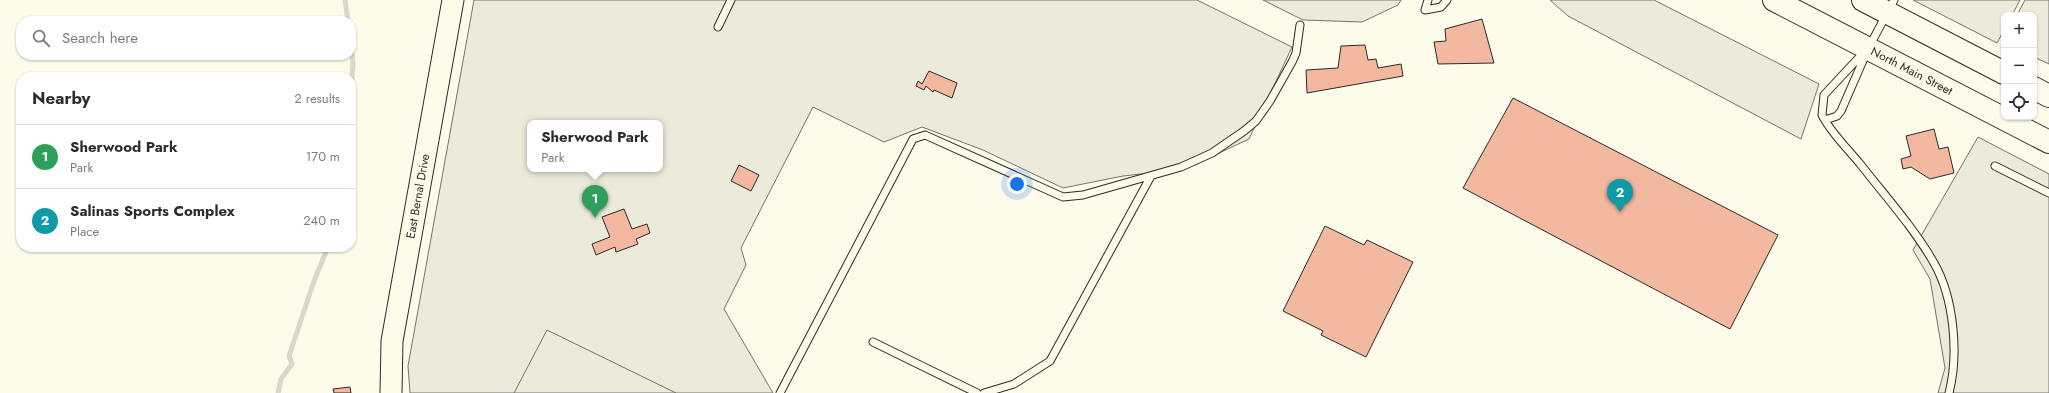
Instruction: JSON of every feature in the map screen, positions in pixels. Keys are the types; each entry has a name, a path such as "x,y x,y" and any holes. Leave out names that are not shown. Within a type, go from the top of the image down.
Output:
{"main road":[{"name":"East Bernal Drive","path":"391,393 392,341 453,0"},
{"name":"North Main Street","path":"1774,0 2049,142"},
{"path":"1863,0 1891,6 2001,69"},
{"path":"2037,90 2049,96"}],"lane":[{"path":"718,27 731,0"},
{"path":"1428,0 1425,10 1440,7 1447,0"},
{"path":"1825,120 1837,116 1841,111 1868,49 1891,6"},
{"path":"780,393 911,141 916,137 925,136 1063,197 1083,195 1151,176 1181,167 1212,153 1256,121 1270,101 1292,62 1296,53 1300,25"},
{"path":"1868,49 1824,95 1822,115 1912,230 1935,264 1946,296 1955,346 1953,376 1949,393"},
{"path":"1995,166 2049,193"},
{"path":"984,393 1014,384 1050,361 1151,176"},
{"path":"872,342 976,393"}],"shaded area":[{"path":"474,0 1197,0 1292,47 1249,139 1185,169 1123,176 1063,188 983,150 922,127 884,142 813,107 741,248 746,265 724,309 773,393 410,393 408,366"},
{"path":"1263,0 1401,0 1398,5 1362,22 1303,20"},
{"path":"1550,0 1654,0 1819,84 1801,139 1568,16"},
{"path":"1913,0 2020,0 2014,12 2001,12 2001,36 1997,43"},
{"path":"2025,0 2049,0 2049,64 2037,58 2037,12 2019,12"},
{"path":"1978,137 2049,174 2049,393 1938,393 1945,368 1930,279 1913,250"},
{"path":"547,330 676,393 514,393"}],"building":[{"path":"1482,19 1494,63 1438,64 1434,42 1446,41 1445,29"},
{"path":"1365,45 1368,60 1376,59 1378,68 1401,64 1403,76 1307,93 1306,70 1338,68 1341,46"},
{"path":"929,71 957,83 952,98 934,90 933,92 926,86 924,90 916,86 918,81 922,84"},
{"path":"1513,98 1778,235 1730,329 1463,188"},
{"path":"1934,129 1939,149 1948,147 1954,173 1930,179 1911,167 1903,169 1901,159 1911,156 1906,136"},
{"path":"739,165 759,175 751,191 731,181"},
{"path":"624,209 632,229 647,224 650,233 636,239 638,244 616,252 615,247 596,255 592,244 610,237 602,217"},
{"path":"1325,226 1364,245 1367,240 1413,262 1366,357 1321,335 1323,331 1283,311"},
{"path":"350,387 351,393 334,393 333,389"}],"waterway":[{"path":"345,0 347,16"},
{"path":"352,72 353,60"},
{"path":"278,393 281,379 292,364 289,356 314,281 326,252"}],"place":[{"name":"Salinas Sports Complex","path":"1620,212"},
{"name":"Sherwood Park","path":"595,218"}]}
